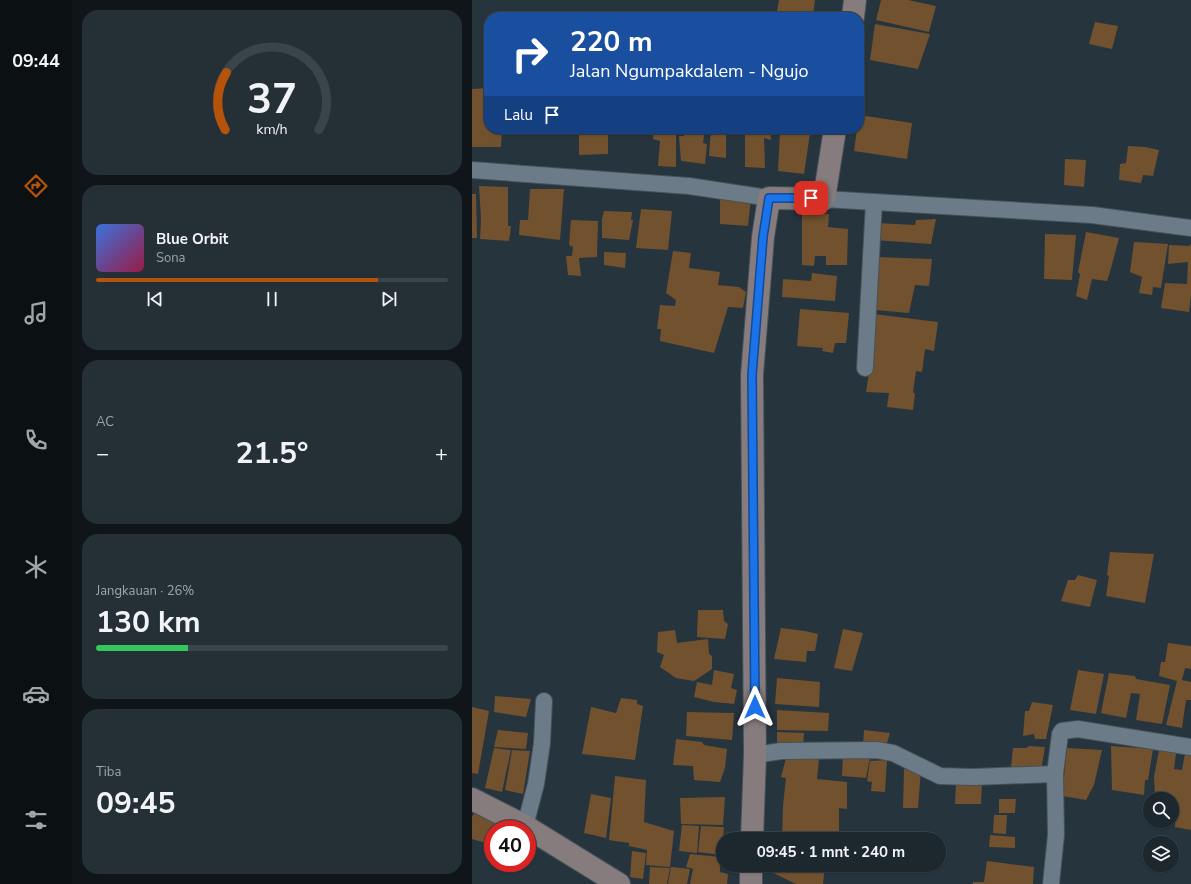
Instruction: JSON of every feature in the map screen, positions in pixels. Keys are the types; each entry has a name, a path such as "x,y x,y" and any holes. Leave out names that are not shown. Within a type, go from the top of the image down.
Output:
{"street":[{"path":"854,12 855,0"},
{"path":"824,198 834,134"},
{"path":"472,170 689,186 769,198 824,198 1092,215 1191,228"},
{"path":"752,832 755,755 752,375 763,237 769,198"},
{"path":"864,368 874,202"},
{"path":"527,820 536,784 542,743 544,701"},
{"path":"1051,884 1056,835 1055,774 1060,734 1062,730 1069,729 1191,747"},
{"path":"755,755 781,751 876,750 893,753 940,776 973,777 1055,774"},
{"path":"472,799 513,820"},
{"path":"536,833 620,884"},
{"path":"751,872 751,884"}],"building":[{"path":"779,0 815,0 813,12 777,12"},
{"path":"881,0 908,0 936,6 929,32 876,20"},
{"path":"1095,22 1118,26 1112,49 1089,44"},
{"path":"875,24 930,34 918,69 870,60"},
{"path":"484,88 484,134 502,134 501,147 472,147 472,89"},
{"path":"864,116 912,123 907,159 854,151 856,134 864,134"},
{"path":"579,134 608,134 608,154 579,155"},
{"path":"654,134 676,134 676,167 658,166 660,141 653,139"},
{"path":"684,134 704,134 703,143 707,144 705,164 681,161 679,136 684,136"},
{"path":"711,134 726,134 726,158 709,156"},
{"path":"745,134 770,134 771,140 764,138 765,168 745,167"},
{"path":"780,134 810,134 804,174 778,171"},
{"path":"1128,146 1159,150 1153,176 1143,175 1141,183 1119,180 1120,164 1126,163"},
{"path":"1065,159 1086,160 1084,187 1064,185"},
{"path":"479,186 508,187 508,226 511,226 509,241 480,239 481,219"},
{"path":"530,189 564,189 560,240 519,235 520,220 528,220"},
{"path":"472,194 476,194 477,238 472,238"},
{"path":"720,195 751,198 748,226 720,224"},
{"path":"641,209 672,211 668,250 636,248"},
{"path":"604,211 632,212 631,220 633,220 629,240 602,238 602,219"},
{"path":"802,213 829,214 828,227 848,229 847,265 826,265 826,256 815,256 814,266 802,265"},
{"path":"936,219 931,244 874,240 877,223 915,225 916,220"},
{"path":"571,220 598,221 597,257 579,258 581,276 568,275 566,256 572,256 573,247 569,245"},
{"path":"1086,232 1119,238 1107,281 1092,279 1087,300 1076,296 1080,274 1078,272"},
{"path":"1045,234 1076,235 1072,280 1044,279"},
{"path":"1134,242 1168,244 1161,288 1153,287 1152,295 1139,293 1142,277 1130,272"},
{"path":"1191,244 1191,296 1189,312 1161,308 1165,283 1187,284 1188,262 1168,264 1169,245 1189,246"},
{"path":"673,251 691,253 689,268 720,272 718,285 739,287 746,292 743,308 728,307 714,353 660,341 661,329 657,329 660,305 675,306 676,300 666,293"},
{"path":"604,252 626,253 625,268 604,265"},
{"path":"875,257 932,259 929,286 915,285 909,313 875,310 878,283 873,281"},
{"path":"812,273 837,276 835,301 782,297 783,279 811,281"},
{"path":"800,309 849,313 846,343 835,343 833,353 822,351 823,348 797,346"},
{"path":"874,314 938,322 934,351 925,349 922,372 916,371 913,392 915,394 913,410 887,407 889,393 866,392 870,366 873,366 875,342 869,341"},
{"path":"1110,552 1154,554 1145,603 1106,596"},
{"path":"1078,575 1097,580 1090,607 1061,601 1068,580 1075,580"},
{"path":"698,610 723,610 724,621 728,624 725,639 697,637"},
{"path":"781,628 818,634 815,651 807,651 806,662 774,659"},
{"path":"843,629 863,633 852,671 834,668"},
{"path":"675,630 677,643 708,639 709,654 712,656 712,669 694,681 676,678 660,667 664,655 657,652 658,632"},
{"path":"1168,643 1191,646 1191,669 1185,668 1182,680 1191,682 1191,700 1186,700 1182,728 1166,725 1177,681 1159,676 1161,662 1165,662"},
{"path":"714,670 734,674 731,688 737,690 734,704 714,702 694,697 697,682 712,685"},
{"path":"1078,670 1104,674 1096,714 1070,710"},
{"path":"1109,673 1135,676 1136,679 1170,685 1162,724 1136,720 1140,694 1131,693 1126,718 1101,713"},
{"path":"777,678 820,682 819,707 775,704"},
{"path":"495,696 531,699 526,717 494,712"},
{"path":"621,698 637,700 637,704 643,706 635,760 582,754 591,707 616,713"},
{"path":"1032,702 1053,705 1046,739 1035,739 1034,734 1023,736 1025,711 1029,711"},
{"path":"472,707 489,711 478,774 472,773"},
{"path":"777,710 829,713 828,731 777,730"},
{"path":"687,712 734,713 732,740 686,736"},
{"path":"498,730 528,733 526,749 494,747"},
{"path":"864,730 890,733 885,750 863,746"},
{"path":"777,732 804,733 803,746 777,745"},
{"path":"676,739 702,742 704,745 727,749 725,768 720,782 694,780 693,766 673,765"},
{"path":"1160,745 1177,746 1174,769 1182,770 1186,748 1191,749 1191,830 1179,828 1179,792 1155,792 1154,777"},
{"path":"1029,746 1045,747 1041,771 1011,767 1013,748 1026,748"},
{"path":"1111,746 1153,749 1148,780 1145,780 1143,795 1112,790"},
{"path":"494,748 511,750 502,792 485,788"},
{"path":"1067,748 1102,750 1094,785 1086,800 1062,796"},
{"path":"512,750 530,751 523,794 505,790"},
{"path":"843,752 871,753 866,778 842,776"},
{"path":"786,758 819,759 817,779 847,782 847,809 839,808 839,832 782,832 786,778 781,777"},
{"path":"887,760 885,792 871,791 872,782 867,781 870,761"},
{"path":"904,769 921,769 918,808 903,808"},
{"path":"615,776 646,780 644,822 674,831 670,867 646,865 647,850 629,846 629,843 609,840"},
{"path":"982,783 981,804 955,804 956,784"},
{"path":"591,794 611,798 606,838 584,833"},
{"path":"725,797 723,825 681,824 680,798"},
{"path":"999,799 1016,799 1015,813 999,813"},
{"path":"476,810 498,819 484,820 484,843 472,839 472,817"},
{"path":"994,815 1007,815 1006,834 993,833"},
{"path":"682,825 699,826 697,853 679,851"},
{"path":"701,826 724,827 724,832 716,832 716,854 698,852"},
{"path":"990,835 1015,837 1015,848 989,847"},
{"path":"632,851 646,853 643,879 630,877"},
{"path":"690,854 716,857 716,872 728,874 727,884 690,884 694,869 686,867"},
{"path":"987,861 1034,867 1033,884 973,884 973,882 984,882"},
{"path":"650,867 670,868 667,884 649,884"},
{"path":"671,867 690,869 687,884 668,884"},
{"path":"771,872 824,872 823,884 796,884"}],"route":[{"path":"755,707 752,375 763,237 769,198 811,198"}]}
